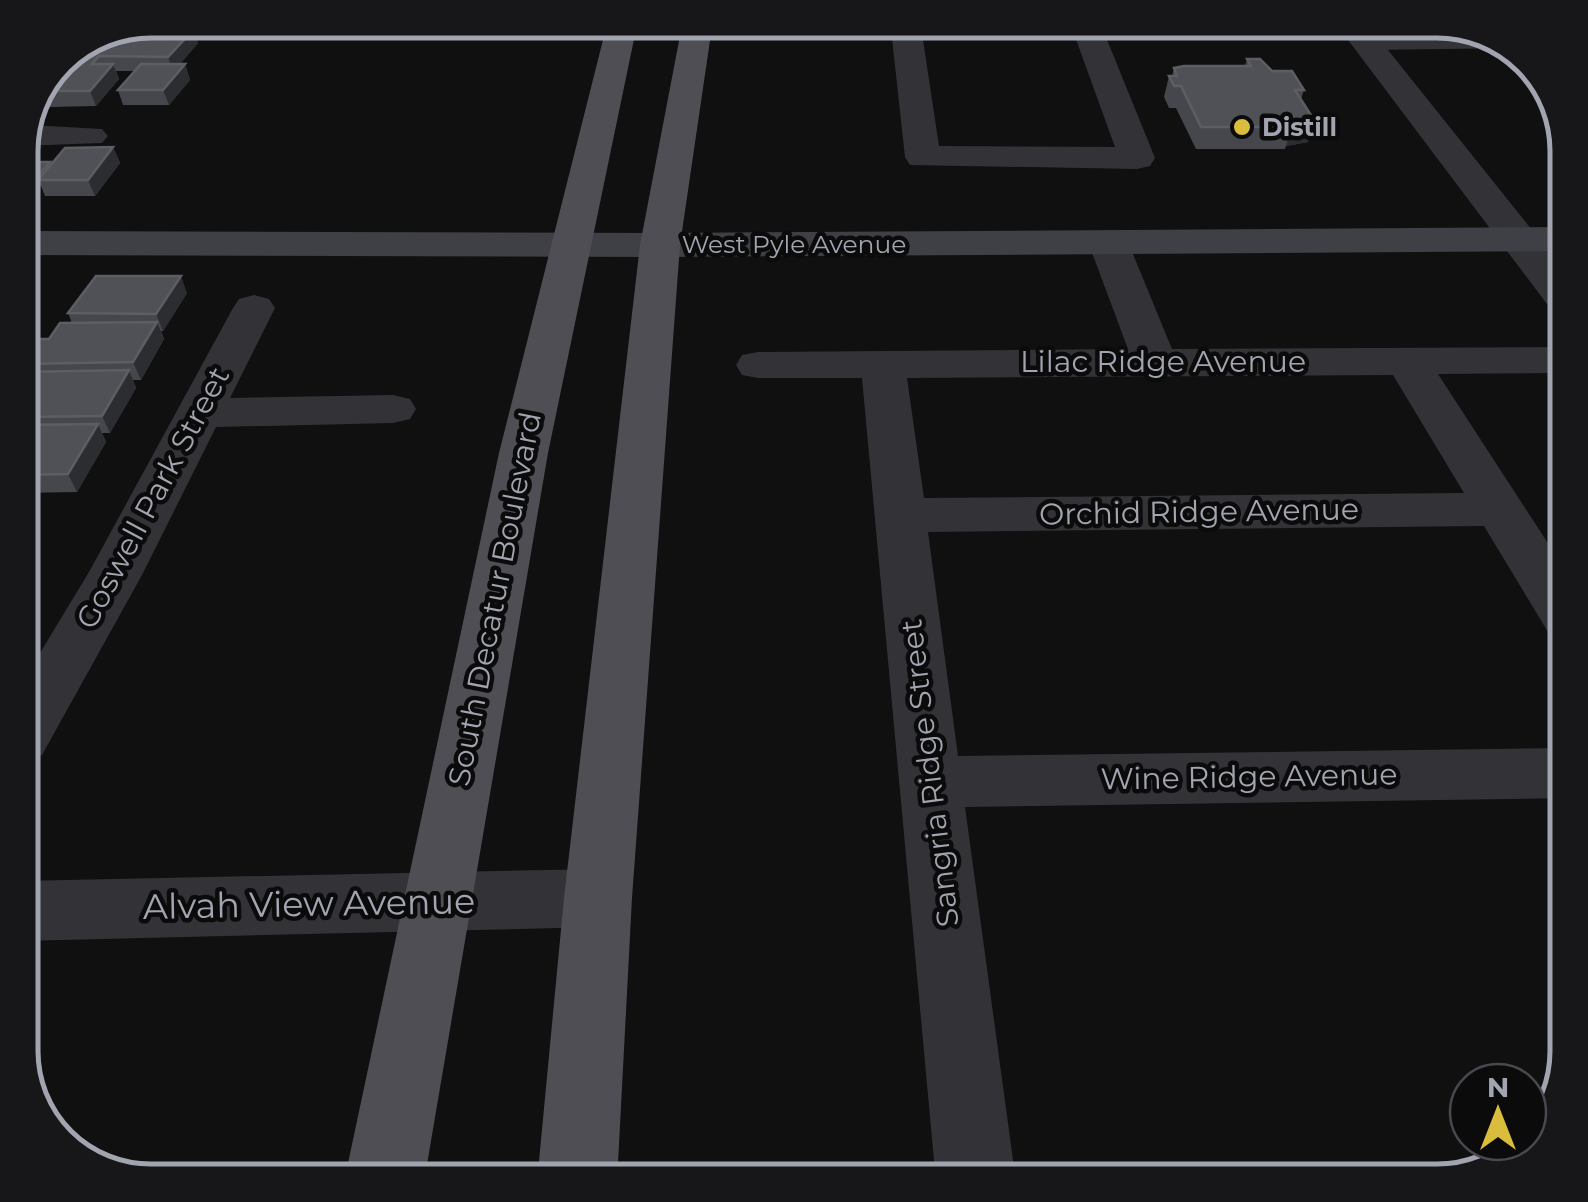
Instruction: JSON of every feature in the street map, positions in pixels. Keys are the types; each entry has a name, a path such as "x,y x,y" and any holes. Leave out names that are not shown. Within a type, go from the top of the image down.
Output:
{"main road":[{"name":"South Decatur Boulevard","path":"387,1164 435,902 566,245 618,38"},
{"path":"578,1164 598,898 660,245 695,38"}],"street":[{"path":"907,38 923,157 1138,158 1091,38"},
{"path":"1363,38 1550,281"},
{"path":"39,136 90,136"},
{"name":"West Pyle Avenue","path":"38,243 660,245 1550,239"},
{"path":"1108,242 1155,362"},
{"name":"Goswell Park Street","path":"38,707 115,575 254,308"},
{"name":"Lilac Ridge Avenue","path":"758,365 1550,360"},
{"path":"1406,361 1550,590"},
{"name":"Sangria Ridge Street","path":"882,364 974,1164"},
{"path":"200,412 393,409"},
{"name":"Orchid Ridge Avenue","path":"900,515 1498,509"},
{"name":"Wine Ridge Avenue","path":"931,782 1550,772"},
{"name":"Alvah View Avenue","path":"38,911 598,898"}],"lane":[{"path":"1429,38 1465,41"}],"building":[{"path":"186,38 168,57 99,56 92,64 113,64 90,91 55,91 76,65 128,40"},
{"path":"1247,59 1260,59 1272,71 1292,71 1304,90 1295,90 1314,120 1290,124 1292,127 1201,127 1181,86 1174,86 1169,76 1177,76 1174,68 1251,66"},
{"path":"141,64 185,64 163,90 118,90"},
{"path":"113,147 88,180 38,180 65,148"},
{"path":"38,162 50,162 38,176"},
{"path":"96,276 181,276 156,314 68,313"},
{"path":"157,322 133,362 38,364 38,339 49,339 60,323"},
{"path":"129,370 102,416 38,417 38,372"},
{"path":"98,424 68,474 38,475 38,425"}],"place":[{"name":"Distill","path":"1242,127"}]}
